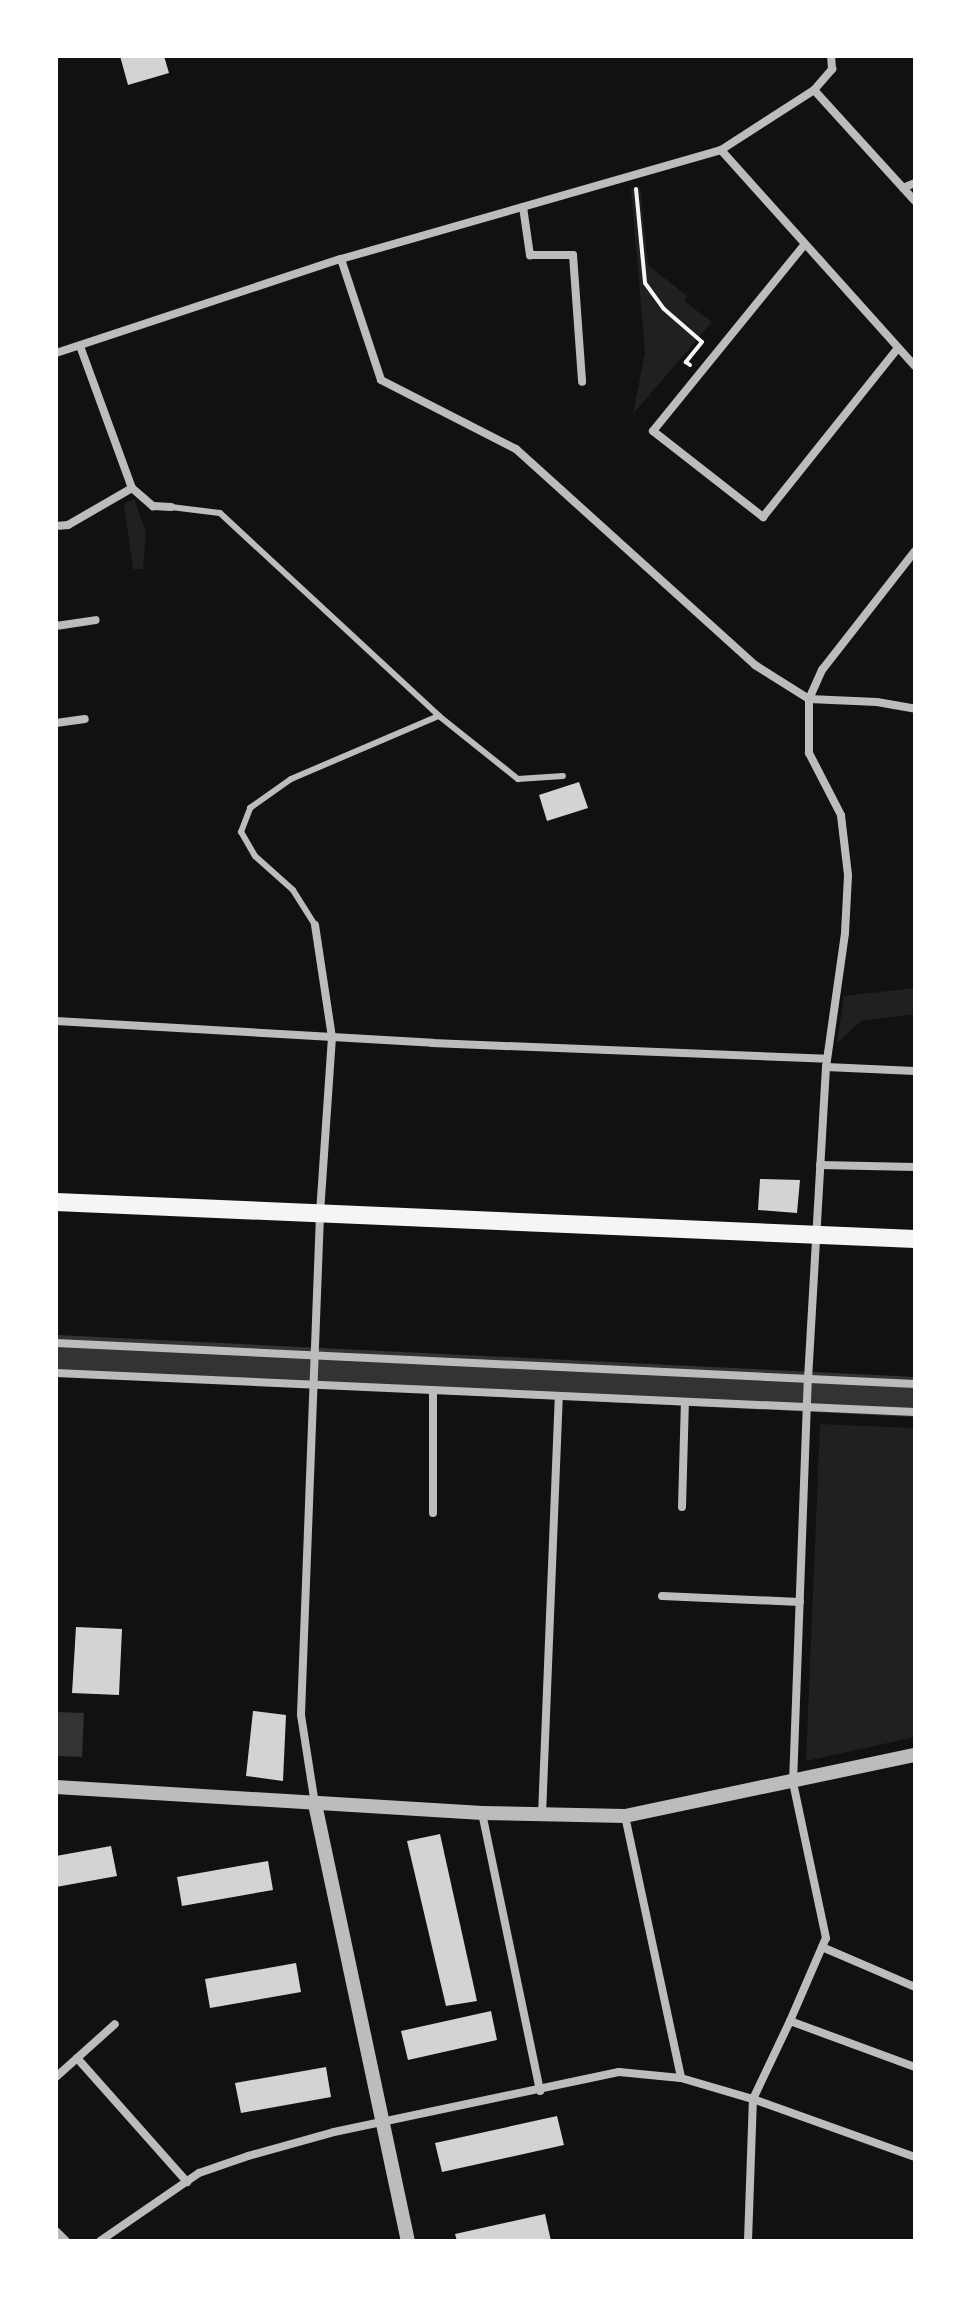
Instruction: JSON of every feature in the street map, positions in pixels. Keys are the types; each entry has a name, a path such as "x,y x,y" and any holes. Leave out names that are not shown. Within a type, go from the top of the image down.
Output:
{"main road":[{"path":"56,1202 915,1239"}],"street":[{"path":"56,353 341,259 721,150 814,90 832,69 831,56"},
{"path":"814,90 915,201"},
{"path":"721,150 915,366"},
{"path":"903,188 915,183"},
{"path":"523,207 530,255 573,255 582,382"},
{"path":"805,244 653,431 763,517 898,348"},
{"path":"341,259 381,380 516,449 755,665 809,699 877,702 915,709"},
{"path":"80,346 132,488 153,506 171,507"},
{"path":"56,526 68,525 132,488"},
{"path":"748,2241 753,2099 826,1938 793,1783 808,1380 826,1063 845,933 848,875 841,815 809,753 809,699 822,670 915,551"},
{"path":"56,626 96,620"},
{"path":"56,723 85,719"},
{"path":"315,925 332,1037 320,1215 301,1715 315,1804 408,2241"},
{"path":"56,1021 826,1063 915,1071"},
{"path":"820,1165 915,1167"},
{"path":"56,1343 315,1358 915,1384"},
{"path":"56,1373 315,1381 559,1398 915,1412"},
{"path":"433,1391 433,1513"},
{"path":"542,1815 559,1398"},
{"path":"682,1507 685,1402"},
{"path":"662,1596 800,1602"},
{"path":"56,1787 482,1813 625,1816 915,1755"},
{"path":"482,1813 540,2091"},
{"path":"625,1816 681,2078"},
{"path":"822,1947 915,1987"},
{"path":"790,2021 915,2067"},
{"path":"56,2077 115,2024"},
{"path":"77,2058 187,2182"},
{"path":"100,2241 199,2173 248,2156 383,2122 619,2072 681,2078 753,2099 915,2157"},
{"path":"56,2231 66,2241"}],"lane":[{"path":"171,507 220,513 439,716 518,779 563,776"},
{"path":"315,925 293,890 255,856 241,832 250,808 291,779 439,716"}],"path":[{"path":"635,175 645,283 664,309 702,342 686,362"}],"shaded area":[{"path":"640,187 648,265 687,296 684,301 712,322 633,414 645,352 631,189"},
{"path":"134,499 146,532 143,569 133,569 124,504"},
{"path":"915,988 915,1014 861,1021 837,1043 844,996"},
{"path":"820,1424 915,1428 915,1737 806,1761"},
{"path":"56,1712 84,1713 82,1757 56,1756"}],"building":[{"path":"120,56 164,56 169,73 128,85"},
{"path":"579,782 588,808 547,821 539,795"},
{"path":"760,1179 800,1180 797,1213 758,1210"},
{"path":"76,1627 122,1629 119,1695 72,1693"},
{"path":"253,1711 286,1715 283,1781 246,1776"},
{"path":"440,1834 477,2001 446,2006 407,1841"},
{"path":"111,1846 117,1876 56,1887 56,1856"},
{"path":"268,1861 273,1890 182,1906 177,1877"},
{"path":"296,1963 301,1992 210,2008 205,1979"},
{"path":"491,2011 497,2040 408,2060 401,2031"},
{"path":"326,2067 331,2097 241,2113 235,2083"},
{"path":"557,2116 564,2145 442,2172 435,2143"},
{"path":"545,2214 551,2241 457,2241 455,2234"}],"waterway":[{"path":"56,1355 915,1397"}]}
